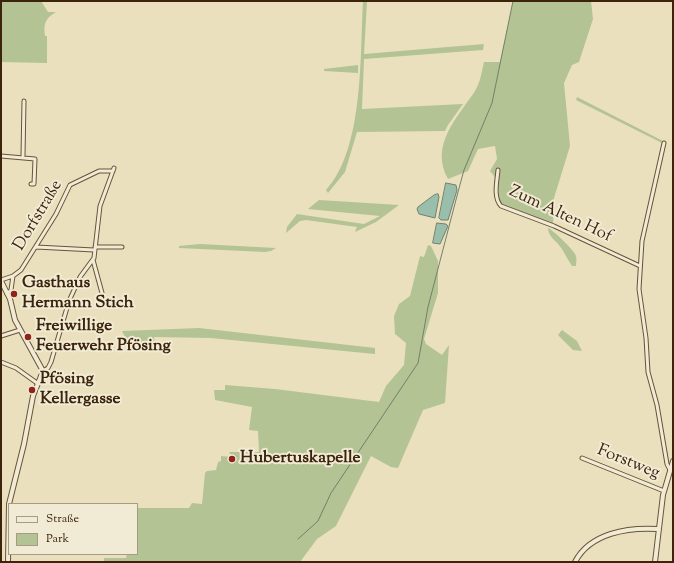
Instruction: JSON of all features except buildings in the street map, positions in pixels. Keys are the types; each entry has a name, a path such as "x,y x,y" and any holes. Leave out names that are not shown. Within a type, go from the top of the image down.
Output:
{"street":[{"path":"23,156 24,101"},
{"path":"664,143 642,241 639,289 646,338 648,372 657,405 667,464 670,470"},
{"path":"1,156 23,156 32,158 36,161 34,184 31,184"},
{"name":"Dorfstraße","path":"1,280 13,276 19,272 56,214 71,184 99,171 114,170 100,206 95,248"},
{"name":"Zum Alten Hof","path":"498,170 497,201 501,206 554,226 640,266"},
{"path":"36,247 122,247"},
{"path":"95,248 93,260 102,293"},
{"path":"9,503 24,444 31,403 37,383 43,371 48,368 51,362 65,311 73,292 80,277 93,260"},
{"name":"Dorfstraße","path":"7,294 11,290 13,276"},
{"path":"1,280 15,320 43,371"},
{"path":"1,336 20,330"},
{"path":"1,362 16,368 37,383"},
{"name":"Forstweg","path":"582,458 664,491"},
{"path":"655,562 664,491 673,461"},
{"path":"575,562 578,555 588,545 607,535 641,528 658,529"}],"green space":[{"path":"1,1 41,1 48,12 56,12 46,21 44,28 45,36 47,36 47,63 1,62"},
{"path":"363,1 367,1 364,54 484,44 483,50 364,59 362,109 463,104 445,131 357,132 345,172 328,193 326,190 338,172 347,151 354,126 360,74"},
{"path":"513,1 591,1 593,19 579,62 572,65 564,83 570,146 554,198 553,225 503,205 498,200 499,182 490,171 497,159 495,146 478,149 468,171 448,179 443,167 442,155 448,132 477,88 484,62 500,62"},
{"path":"358,65 358,73 324,71 324,69"},
{"path":"577,97 663,141 662,143 576,100"},
{"path":"319,200 399,205 376,222 355,232 357,227 306,220 300,221 286,233 287,227 297,214 364,224 380,216 308,209"},
{"path":"548,228 564,241 575,253 576,266 572,266 560,246 549,234"},
{"path":"200,244 276,248 265,252 179,248 179,246"},
{"path":"428,245 431,246 438,261 438,293 424,339 426,344 442,355 449,345 445,403 423,410 398,468 391,467 371,456 336,526 317,539 300,562 104,562 104,558 126,558 127,555 138,555 138,508 189,508 192,503 202,504 205,473 207,471 216,470 218,462 221,461 221,456 231,457 234,460 229,452 259,452 258,431 249,430 252,407 215,400 214,390 225,390 225,385 275,389 379,402 386,386 404,365 406,343 395,334 394,316 399,304 410,296 420,256 424,257"},
{"path":"199,328 375,348 375,354 211,338 154,337 155,345 129,345 122,331"},
{"path":"562,330 577,341 582,351 573,350 558,335"}],"shaded area":[{"path":"446,183 456,185 457,190 448,220 441,220 439,218"},
{"path":"438,194 439,197 435,218 419,214 417,209 418,207 434,195"},
{"path":"437,223 446,224 448,226 440,244 433,243"}],"waterway":[{"path":"298,539 318,521 331,493 418,363 428,307 464,170 492,103 513,1"}],"place":[{"name":"Gasthaus Hermann Stich","path":"14,294"},
{"name":"Freiwillige Feuerwehr Pfösing","path":"28,337"},
{"name":"Pfösing Kellergasse","path":"32,390"},
{"name":"Hubertuskapelle","path":"232,459"}]}
